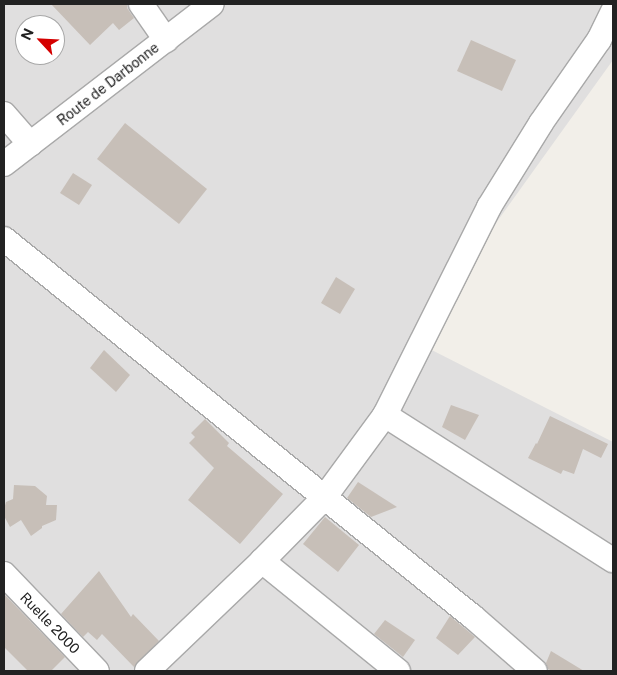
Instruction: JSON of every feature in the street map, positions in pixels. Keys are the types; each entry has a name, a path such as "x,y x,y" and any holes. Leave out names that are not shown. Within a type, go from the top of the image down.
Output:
{"street":[{"path":"141,4 166,40"},
{"name":"Route de Darbonne","path":"4,164 212,4"},
{"path":"147,671 262,561 324,498 385,415 489,207 541,123 599,40 613,11"},
{"path":"4,114 30,144"},
{"path":"4,239 472,617 535,671"},
{"path":"385,415 613,560"},
{"path":"262,561 398,671"},
{"name":"Ruelle 2000","path":"4,574 97,671"}],"shaded area":[{"path":"4,4 613,4 613,60 412,340 613,442 613,671 4,671"}],"building":[{"path":"51,4 127,4 127,8 134,18 119,30 113,23 90,45 65,19 65,15 61,15"},
{"path":"471,40 516,60 502,91 457,71"},
{"path":"125,123 207,189 179,224 97,159"},
{"path":"73,173 92,185 79,205 60,193"},
{"path":"336,277 355,289 340,314 321,303"},
{"path":"104,350 130,375 116,392 90,368"},
{"path":"451,405 479,415 465,440 442,427"},
{"path":"550,416 608,444 601,458 583,449 574,474 563,470 561,474 528,458"},
{"path":"205,419 229,443 227,446 283,494 240,544 188,500 214,468 189,443 195,437 191,433"},
{"path":"358,482 397,507 371,517 347,498"},
{"path":"14,485 35,486 47,496 46,505 57,505 56,520 42,526 31,536 21,520 10,527 4,516 4,509 6,502 13,499"},
{"path":"325,517 359,545 338,572 303,544"},
{"path":"99,571 131,617 133,614 159,641 134,667 102,634 97,640 88,632 83,637 61,614"},
{"path":"4,594 65,657 51,671 28,671 4,647"},
{"path":"450,616 475,637 458,655 436,638"},
{"path":"385,620 415,640 403,657 374,634"},
{"path":"551,651 584,671 552,671 548,669 546,663"}]}
